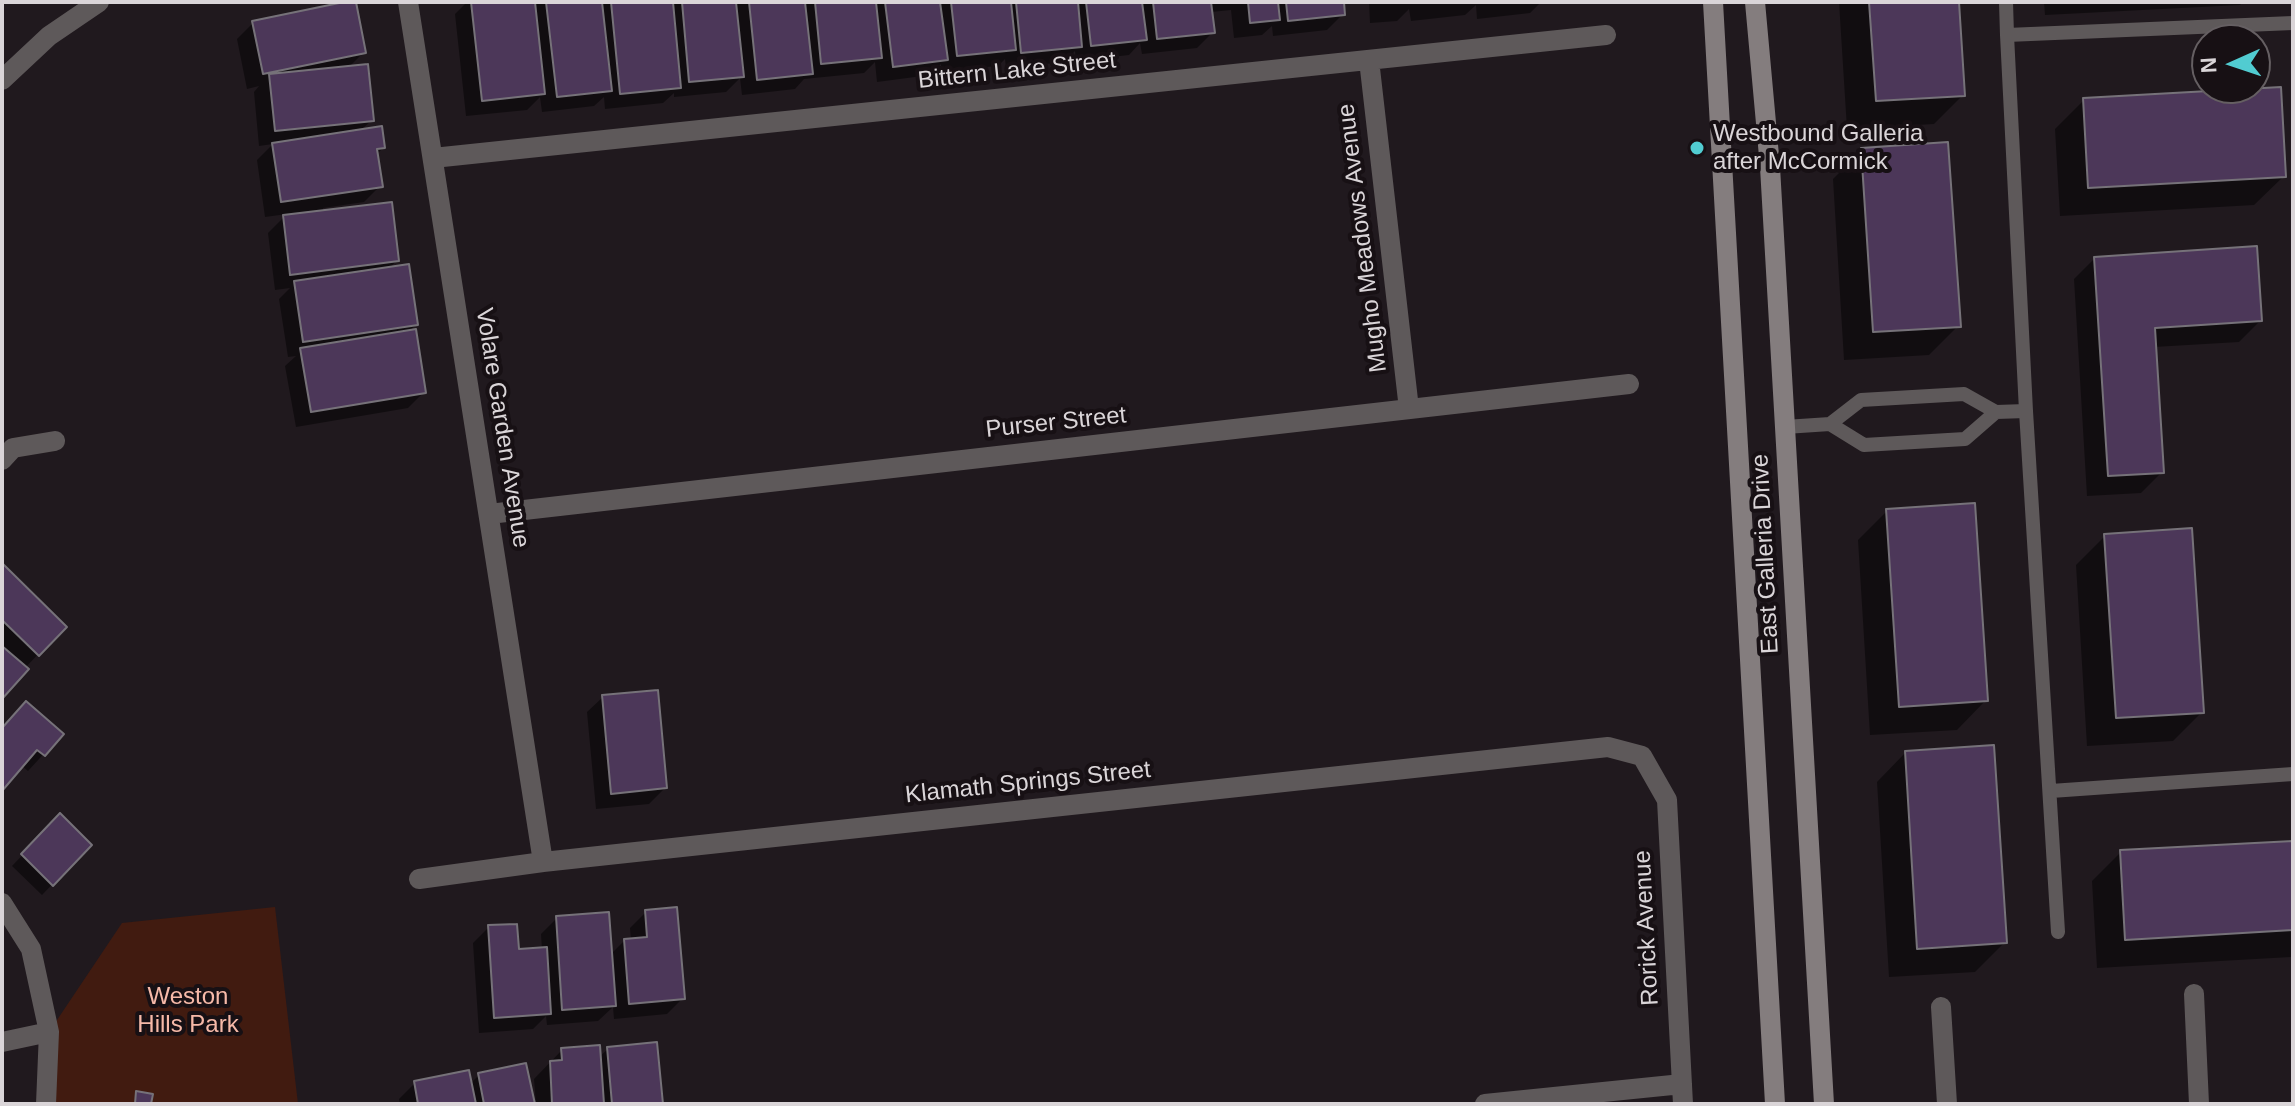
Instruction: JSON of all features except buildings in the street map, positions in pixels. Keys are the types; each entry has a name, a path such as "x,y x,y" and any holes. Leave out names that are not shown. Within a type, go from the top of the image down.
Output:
{"main road":[{"name":"East Galleria Drive","path":"1713,2 1775,1104"},
{"name":"East Galleria Drive","path":"1755,2 1770,167 1824,1104"}],"street":[{"path":"2,80 49,36 99,2"},
{"name":"Volare Garden Avenue","path":"408,2 543,862"},
{"name":"Bittern Lake Street","path":"433,158 1606,35"},
{"name":"Mugho Meadows Avenue","path":"1369,60 1409,409"},
{"name":"Purser Street","path":"489,514 1629,384"},
{"path":"2,460 13,448 55,441"},
{"name":"Klamath Springs Street","path":"419,879 543,862 1608,747 1642,756"},
{"name":"Rorick Avenue","path":"1642,756 1667,800 1682,1094"},
{"path":"2,903 31,949 49,1032 46,1104"},
{"path":"2194,994 2199,1104"},
{"path":"1941,1007 1947,1104"},
{"path":"2,1042 49,1032"},
{"path":"1485,1104 1682,1094"}],"lane":[{"path":"2006,2 2026,411 2058,932"},
{"path":"2007,35 2293,23"},
{"path":"1785,427 1830,424 1861,400 1964,394 1996,412 2026,411"},
{"path":"1830,424 1864,445 1965,439 1996,412"},
{"path":"2051,791 2293,774"}],"green space":[{"name":"Weston Hills Park","path":"275,907 298,1104 46,1104 49,1032 122,923"}],"place":[{"name":"Westbound Galleria after McCormick","path":"1697,148"}]}
